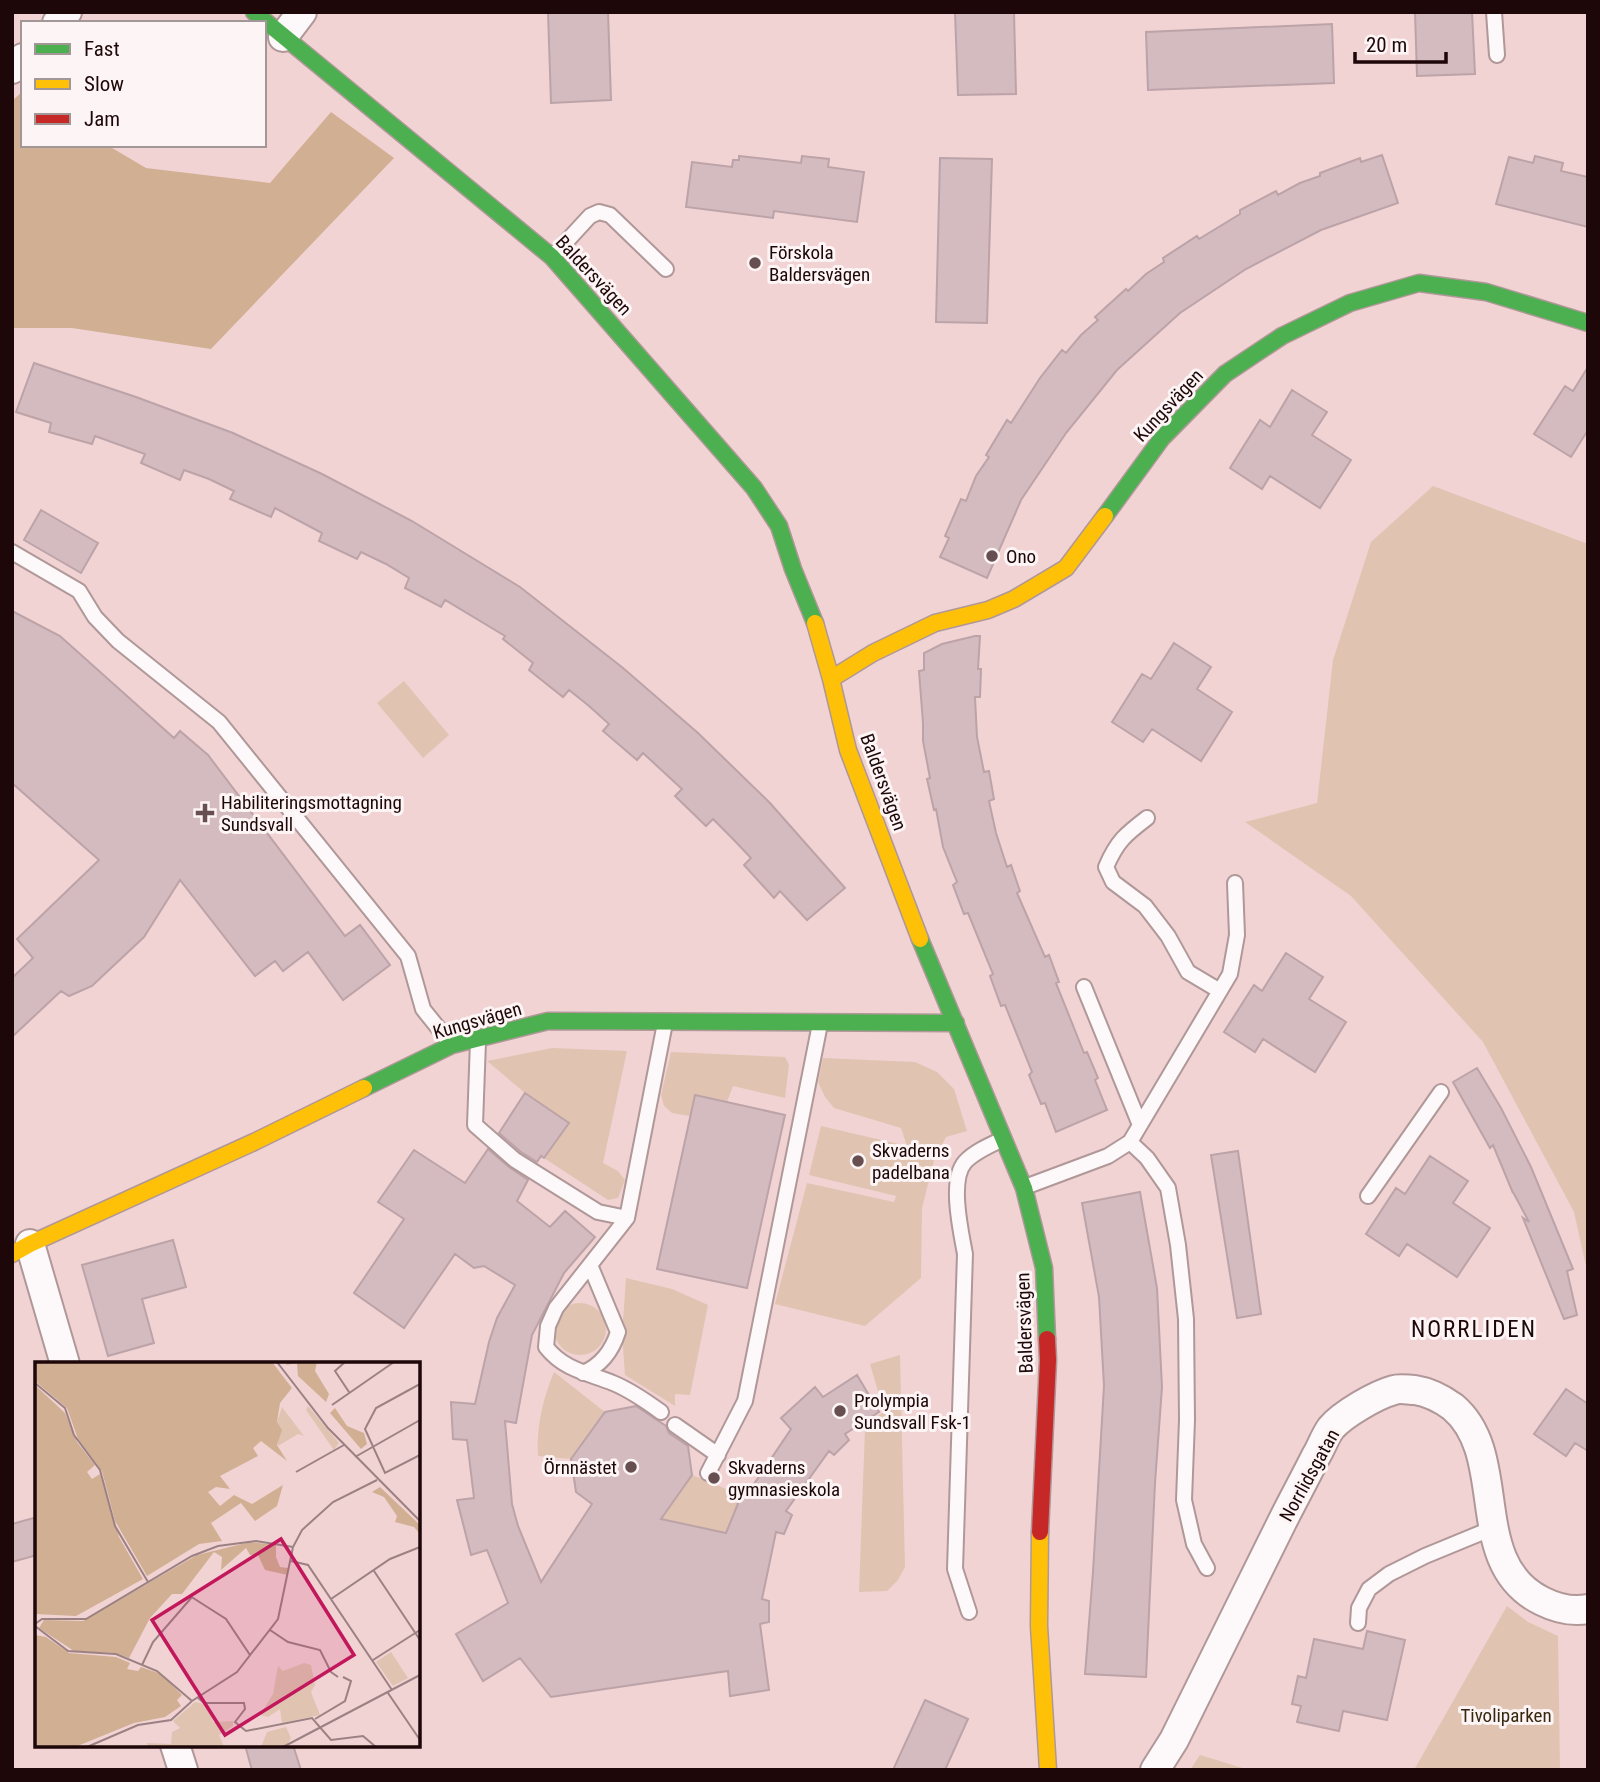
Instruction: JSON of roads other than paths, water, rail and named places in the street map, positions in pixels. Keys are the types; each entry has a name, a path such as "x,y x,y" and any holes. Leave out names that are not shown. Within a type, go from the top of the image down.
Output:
{"street":[{"path":"283,37 302,12"},
{"name":"Baldersvägen","path":"266,22 552,257 754,488 779,526 813,616 848,750 910,915 1024,1188 1044,1268 1048,1360 1040,1510 1039,1626 1048,1770"},
{"name":"Kungsvägen","path":"831,679 873,653 935,623 988,610 1014,599 1066,568 1162,438 1225,374 1282,336 1350,303 1419,283 1486,292 1588,323"},
{"name":"Kungsvägen","path":"21,1249 254,1142 452,1045 548,1021 956,1023"},
{"path":"21,1249 64,1362"},
{"name":"Norrlidsgatan","path":"1155,1770 1174,1740 1331,1429 1357,1407 1395,1389 1418,1391 1443,1399 1464,1416 1476,1441 1486,1476 1493,1528 1500,1554 1516,1581 1532,1596 1547,1604 1576,1611 1588,1609"},
{"path":"177,1747 183,1770"}],"lane":[{"path":"1494,12 1497,55"},
{"path":"552,257 590,216 599,212 610,215 666,269"},
{"path":"12,552 79,591 95,617 118,641 219,723 408,956 423,1009 452,1045"},
{"path":"1147,818 1127,833 1114,848 1106,867 1113,882 1144,906 1168,936 1188,972 1220,991"},
{"path":"1024,1188 1108,1156 1130,1142 1230,974 1237,935 1234,883"},
{"path":"1084,987 1140,1125"},
{"path":"661,1412 642,1398 613,1383 583,1373 552,1355 546,1347 548,1326 556,1308 627,1218 665,1022"},
{"path":"708,1474 745,1401 821,1022"},
{"path":"478,1039 475,1125 515,1160 598,1212 627,1218"},
{"path":"1368,1196 1441,1092"},
{"path":"969,1612 955,1569 965,1254 957,1203 958,1179 964,1163 1004,1138"},
{"path":"1130,1142 1147,1158 1168,1188 1178,1245 1186,1319 1187,1420 1184,1500 1194,1544 1207,1568"},
{"path":"583,1373 603,1361 613,1347 618,1332 590,1265"},
{"path":"675,1425 718,1455"},
{"path":"1358,1623 1359,1608 1369,1589 1389,1574 1493,1528"}],"place":[{"name":"Förskola Baldersvägen","path":"755,263"},
{"name":"Ono","path":"992,556"},
{"name":"Habiliteringsmottagning Sundsvall","path":"205,813"},
{"name":"Skvaderns padelbana","path":"858,1161"},
{"name":"Prolympia Sundsvall Fsk-1","path":"840,1411"},
{"name":"Örnnästet","path":"631,1467"},
{"name":"Skvaderns gymnasieskola","path":"714,1478"}],"district":[{"name":"NORRLIDEN","path":"1474,1329"}],"park label":[{"name":"Tivoliparken","path":"1506,1715"}]}
